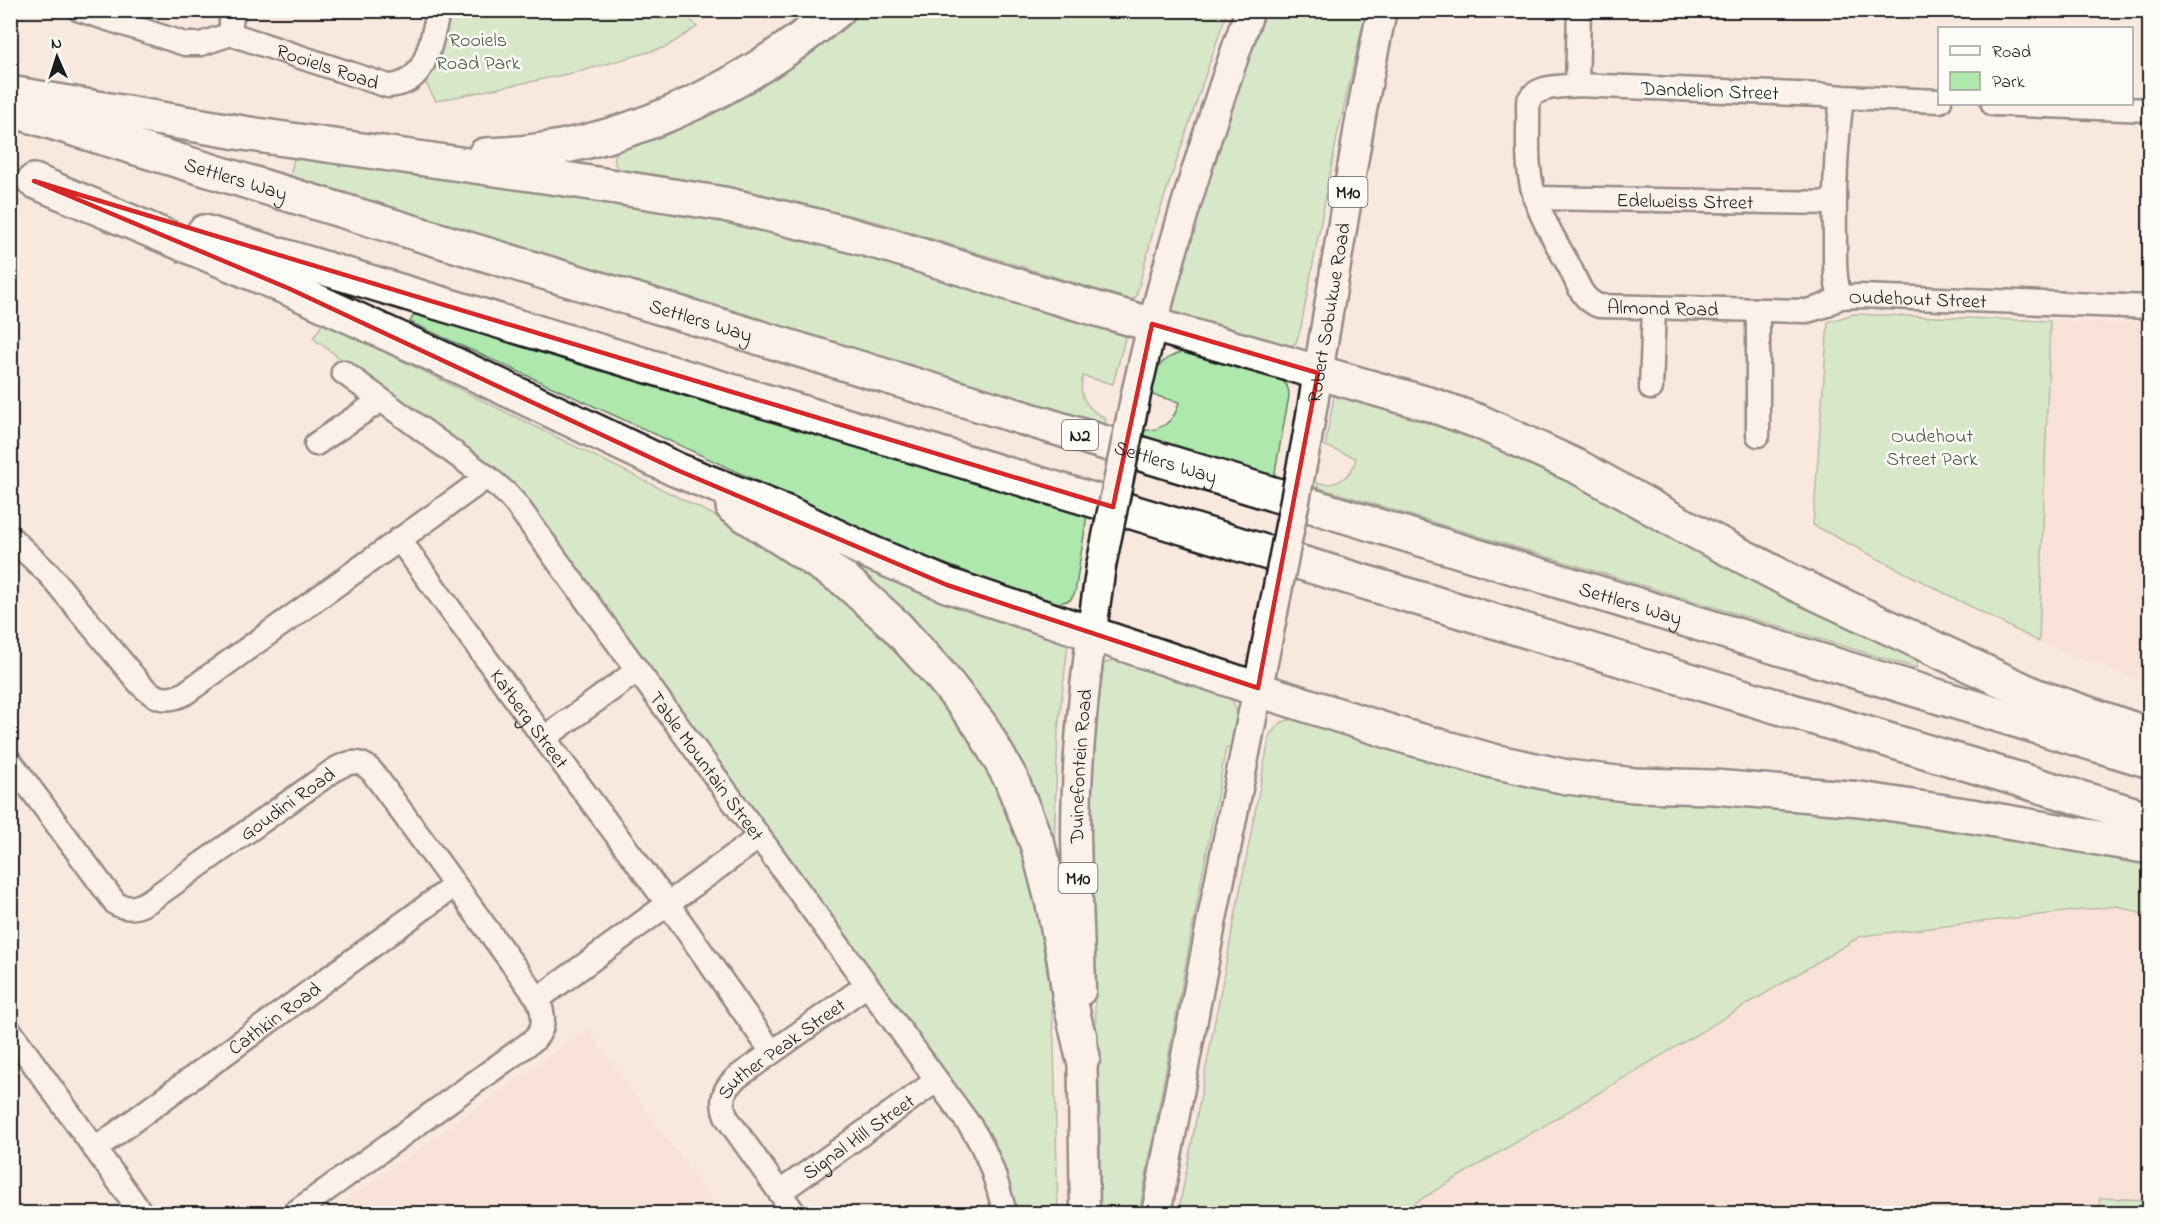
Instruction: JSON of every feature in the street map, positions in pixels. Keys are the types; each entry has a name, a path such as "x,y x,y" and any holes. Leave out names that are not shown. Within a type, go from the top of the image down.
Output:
{"highway":[{"path":"408,157 511,153 591,140 630,129 707,98 740,80 768,63 838,10"},
{"path":"10,93 243,133 724,204 880,243 1024,288 1432,405 1480,422 1533,445 1796,584 2034,695 2150,735"},
{"name":"Settlers Way","path":"10,110 2150,761"},
{"path":"22,178 290,289 677,470 787,513 869,552 948,585 1407,737 1493,761 1567,777 1634,785 1714,787 1860,799 2150,847"},
{"path":"22,178 2150,819"},
{"path":"677,470 845,580 896,626 941,676 981,726 1011,779 1038,846 1053,904 1083,1057"}],"main road":[{"name":"M10","path":"1152,324 1194,172 1250,10"},
{"name":"Robert Sobukwe Road","path":"1258,688 1307,439 1361,115 1382,10"},
{"name":"Duinefontein Road","path":"1085,1214 1076,836 1080,746 1091,633 1101,566 1152,324"},
{"name":"M10","path":"1156,1214 1258,688"}],"street":[{"path":"80,10 185,44 201,44 231,34 234,10"},
{"name":"Rooiels Road","path":"231,34 388,86 411,80 421,69 439,10"},
{"path":"1577,85 1579,10"},
{"name":"Dandelion Street","path":"1528,102 1535,92 1577,85 1822,94 1842,97"},
{"path":"1842,97 1938,101"},
{"name":"Oudehout Street","path":"1842,97 1838,126 1834,203 1836,283 1840,297 2150,307"},
{"name":"Almond Road","path":"1528,102 1530,175 1535,198 1546,227 1584,297 1590,302 1599,306 1807,311 1824,306 1840,297"},
{"path":"2019,105 2150,110"},
{"name":"Edelweiss Street","path":"1535,198 1834,203"},
{"path":"1651,388 1654,308"},
{"path":"1758,310 1758,435"},
{"name":"Table Mountain Street","path":"343,372 487,477 516,504 984,1146 1005,1214"},
{"path":"316,444 381,400"},
{"path":"10,537 49,574 140,684 152,695 163,699 173,699 184,694 487,477"},
{"name":"Katberg Street","path":"399,538 668,904 772,1052"},
{"path":"544,738 638,671"},
{"name":"Goudini Road","path":"10,761 116,904 135,908 148,902 334,770 355,761 362,763 374,774 538,999"},
{"path":"293,1214 535,1039 540,1033 544,1020 538,999 758,838"},
{"name":"Cathkin Road","path":"95,1149 454,886"},
{"name":"Suther Peak Street","path":"795,1214 727,1118 723,1103 726,1089 730,1083 772,1052 867,986"},
{"path":"10,1031 142,1214"},
{"name":"Signal Hill Street","path":"780,1192 936,1081"}],"highlighted area":[{"path":"34,181 1113,507 1152,324 1318,373 1258,688 947,585 677,470 290,289"}],"shaded area":[{"path":"2050,321 2149,324 2149,684 2039,642"},
{"path":"2117,906 2149,916 2149,1213 1398,1214 1861,936"},
{"path":"587,1029 721,1213 329,1213 390,1170"}],"green space":[{"name":"Rooiels Road Park","path":"448,11 683,11 697,27 666,47 582,71 436,101 425,82"},
{"path":"856,11 1227,11 1154,228 1136,297 1130,300 878,222 772,197 624,175 616,166 618,149 768,78"},
{"path":"1263,11 1366,11 1337,137 1301,327 1296,343 1288,348 1170,311 1179,266"},
{"path":"295,153 767,226 1045,312 1115,328 1126,335 1113,384 1083,376 1082,383 1086,402 1094,411 1106,418 1105,424 290,177"},
{"path":"416,311 1087,515 1075,593 1070,600 1059,603 1034,597 908,550 410,322"},
{"name":"Oudehout Street Park","path":"1853,314 2050,321 2039,642 1813,525 1828,322"},
{"path":"324,322 736,526 866,614 956,715 992,777 1018,834 1036,905 1051,995 1058,1213 1013,1213 1010,1196 521,494 313,338"},
{"path":"1183,352 1192,352 1254,369 1284,382 1289,396 1274,477 1139,435 1140,430 1154,429 1166,424 1174,415 1179,402 1149,394 1158,367 1168,358"},
{"path":"1335,391 1459,428 1555,470 1818,613 1918,660 1916,668 1317,487 1318,483 1325,484 1343,479 1351,470 1356,458 1325,446"},
{"path":"837,557 958,605 1068,644 1058,730 1054,843"},
{"path":"1117,659 1229,697 1236,708 1237,722 1232,749 1226,748 1139,1213 1100,1214 1100,1114 1088,859 1088,813 1100,670 1105,663"},
{"path":"1296,718 1820,808 2149,860 2149,916 2117,906 1861,936 1398,1213 1178,1214 1270,734 1282,722"},
{"path":"2100,1198 2149,1200 2149,1213 2099,1213"}]}
